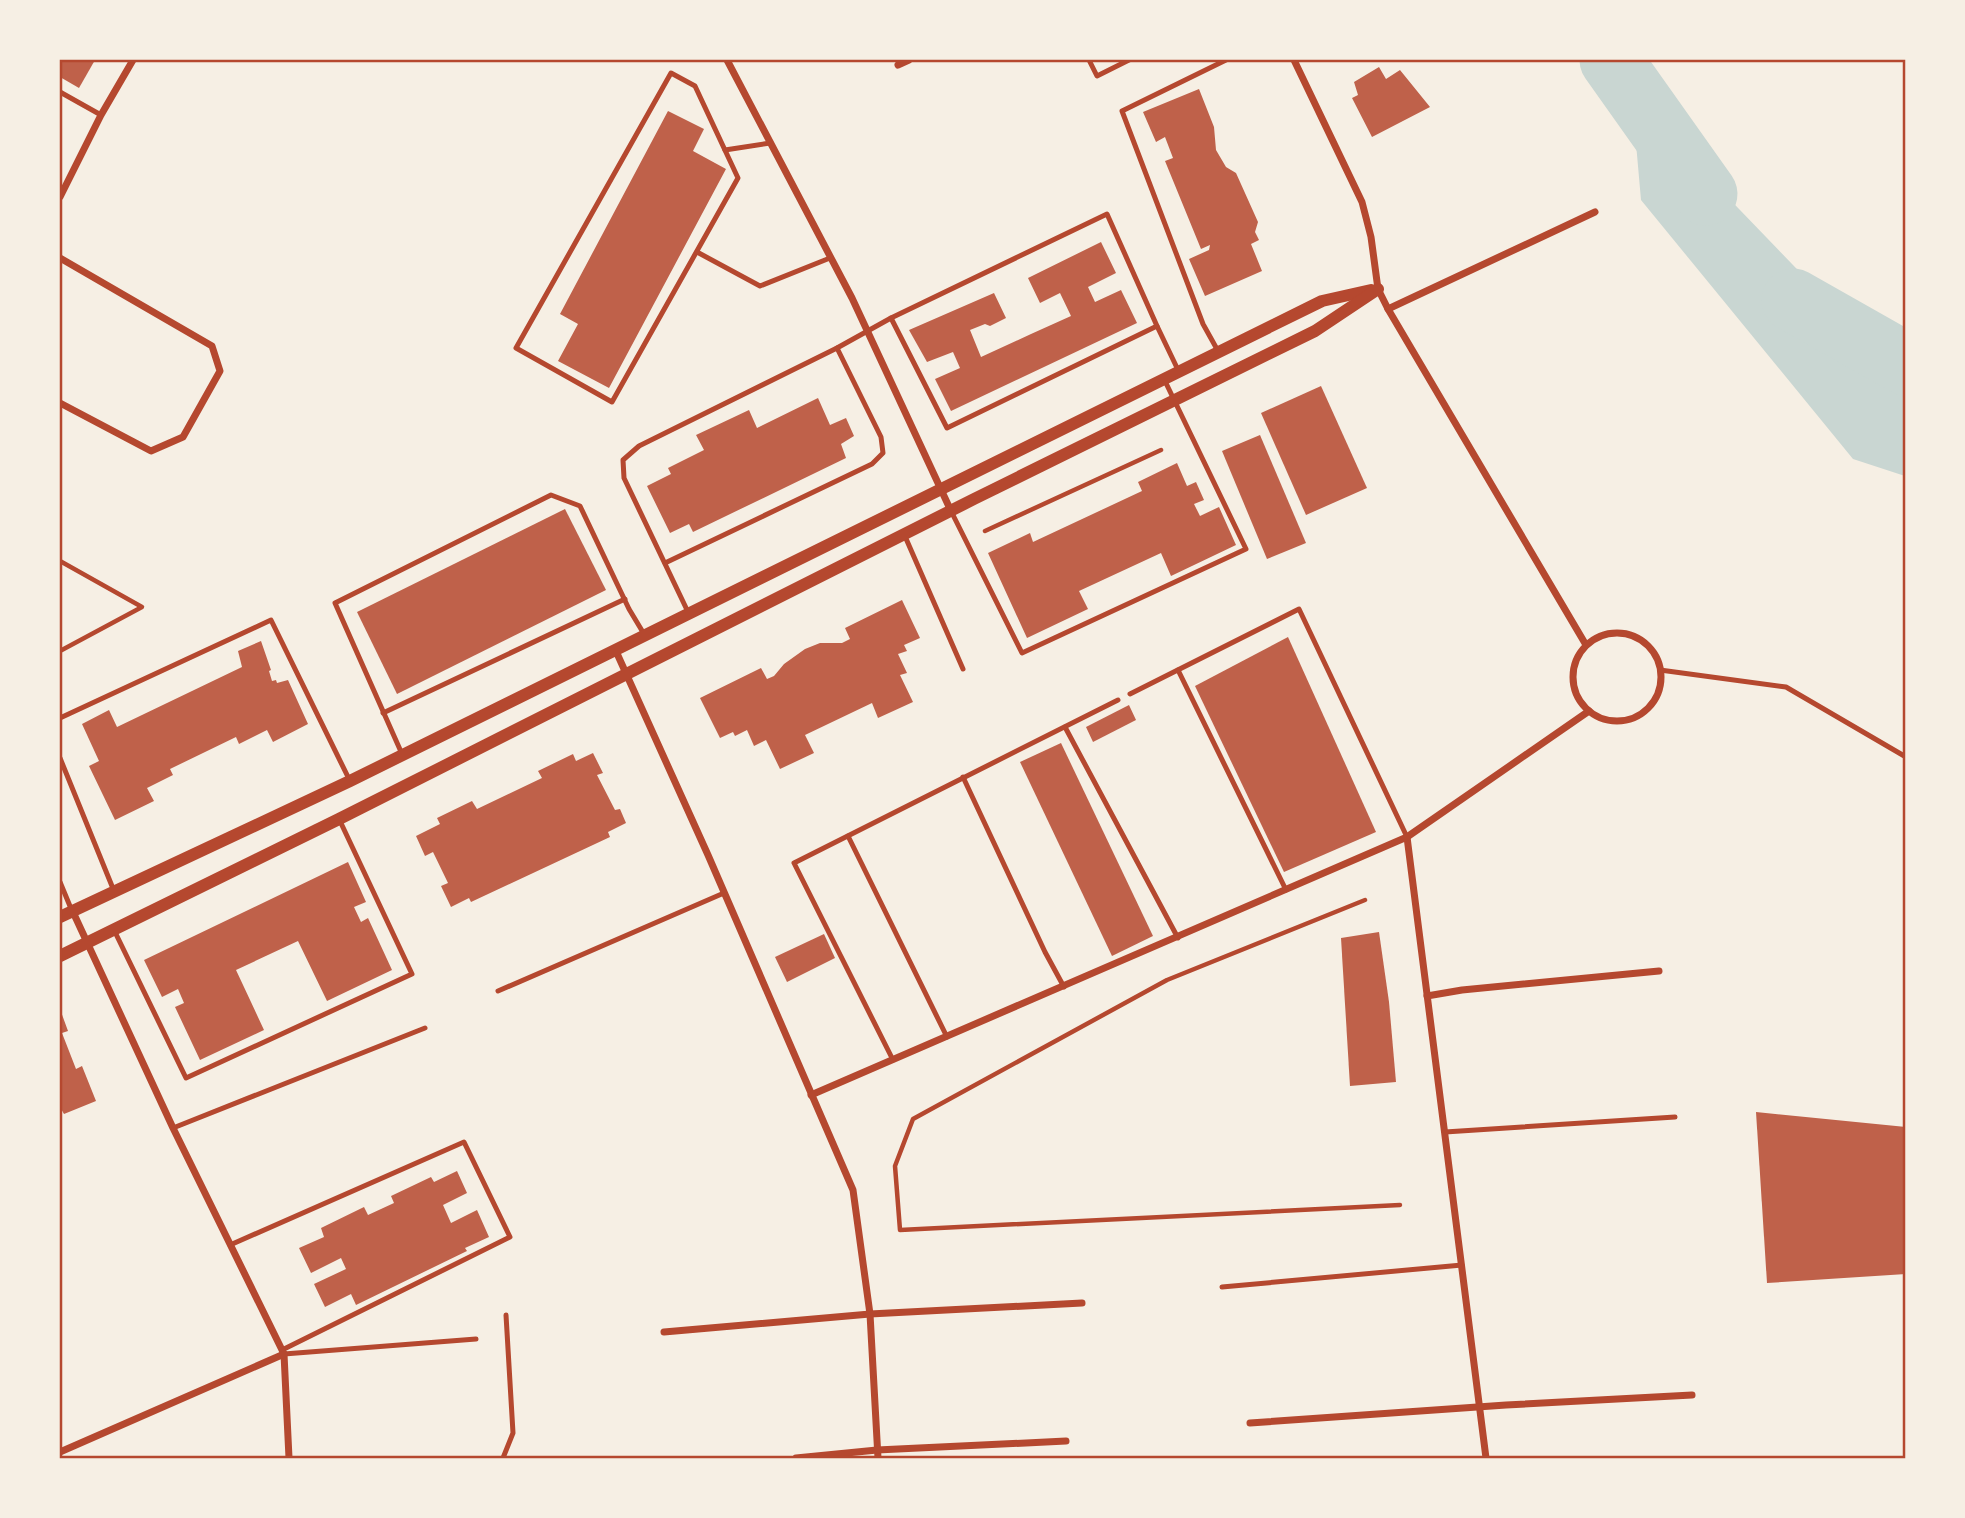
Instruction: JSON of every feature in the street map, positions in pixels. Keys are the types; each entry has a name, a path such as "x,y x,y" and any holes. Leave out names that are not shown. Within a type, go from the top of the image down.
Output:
{"street":[{"path":"60,197 101,115 133,60"},
{"path":"727,60 830,258 951,511"},
{"path":"898,65 909,60"},
{"path":"1294,60 1363,202 1378,289 1586,645"},
{"path":"1388,309 1595,212"},
{"path":"60,258 212,346 220,371 183,437 150,451 60,403"},
{"path":"60,917 349,781 1322,301 1378,289"},
{"path":"60,956 1328,325 1378,289"},
{"path":"1625,633 1637,637 1652,650 1660,670 1658,691 1654,700 1639,715 1619,721 1608,720 1589,711 1577,696 1573,673 1575,663 1586,645 1604,634 1625,633"},
{"path":"615,649 853,1190 870,1314 877,1454"},
{"path":"811,1095 1407,837 1589,711"},
{"path":"1407,837 1486,1458"},
{"path":"73,912 173,1128 283,1352 289,1458"},
{"path":"1427,996 1462,990 1659,971"},
{"path":"664,1332 870,1314 1082,1303"},
{"path":"60,1452 283,1352"},
{"path":"1250,1423 1692,1395"},
{"path":"796,1458 1066,1441"}],"lane":[{"path":"1089,60 1097,76 1129,60"},
{"path":"1218,351 1203,324 1122,111 1226,60"},
{"path":"671,73 695,86 725,150 738,178 612,402 516,348 671,73"},
{"path":"60,92 101,115"},
{"path":"725,150 770,143"},
{"path":"688,612 624,478 623,460 639,446 837,348 891,318 1107,214 1179,372"},
{"path":"697,252 760,286 830,258"},
{"path":"891,318 947,428 1157,326"},
{"path":"665,563 872,464 883,453 881,437 837,348"},
{"path":"951,511 1022,653 1246,549 1164,379"},
{"path":"402,754 335,603 551,495 580,506 645,636"},
{"path":"904,534 963,669"},
{"path":"383,713 625,599"},
{"path":"1130,694 1300,609 1407,837"},
{"path":"60,718 271,620 349,781"},
{"path":"1178,670 1287,890"},
{"path":"1660,670 1786,687 1906,757"},
{"path":"893,1060 794,863 1118,700"},
{"path":"1065,727 1178,938"},
{"path":"60,758 115,892"},
{"path":"963,777 1063,987"},
{"path":"114,930 186,1078 412,974 339,819"},
{"path":"848,836 947,1037"},
{"path":"60,881 73,912"},
{"path":"498,991 724,893"},
{"path":"173,1128 425,1028"},
{"path":"1445,1132 1675,1117"},
{"path":"230,1244 464,1142 510,1237 283,1352"},
{"path":"1222,1287 1462,1265"},
{"path":"503,1458 513,1433 506,1315"},
{"path":"283,1352 476,1339"}],"path":[{"path":"984,532 1161,450"},
{"path":"60,561 142,607 60,651"},
{"path":"1366,900 1167,980 914,1119 895,1166 900,1230 1400,1205"}],"shaded area":[{"path":"1632,98 1873,348 1905,362 1905,476 1853,459 1641,200"}],"building":[{"path":"60,60 95,60 79,88 60,77"},
{"path":"1379,67 1386,79 1400,70 1430,107 1372,137 1352,98 1358,95 1354,82"},
{"path":"1199,89 1214,127 1216,150 1226,167 1236,173 1258,222 1255,232 1259,240 1251,244 1262,271 1205,296 1189,259 1209,250 1210,245 1201,249 1165,161 1173,158 1165,137 1156,142 1143,112"},
{"path":"668,111 704,129 693,151 726,169 609,388 558,361 578,324 560,314"},
{"path":"1101,242 1116,273 1088,287 1095,302 1121,290 1137,323 951,411 935,379 960,368 953,352 927,362 909,330 994,293 1006,318 990,326 985,324 970,330 981,357 1071,316 1060,293 1040,303 1028,278"},
{"path":"1321,386 1367,488 1306,515 1261,413"},
{"path":"818,398 830,425 846,418 854,436 841,444 846,458 693,532 689,524 670,533 647,486 671,474 668,468 704,450 696,435 749,410 757,428"},
{"path":"1260,435 1306,543 1267,559 1222,451"},
{"path":"1177,463 1187,486 1196,482 1204,500 1194,504 1200,516 1219,507 1236,545 1171,576 1161,553 1079,591 1088,609 1027,638 988,553 1030,533 1033,542 1142,491 1138,482"},
{"path":"565,509 606,590 397,694 357,612"},
{"path":"902,600 920,638 904,645 907,651 898,654 907,673 900,675 913,702 878,718 872,703 805,735 814,753 780,769 766,740 754,746 747,730 735,736 733,732 720,738 700,698 761,668 767,679 774,676 784,664 805,649 820,643 842,643 850,639 845,628"},
{"path":"1288,637 1376,832 1284,872 1195,686"},
{"path":"261,641 272,681 276,680 277,683 288,680 308,724 273,742 267,730 239,744 236,737 170,769 173,775 147,788 154,801 115,820 89,766 99,761 82,724 109,710 117,727 242,667 238,651"},
{"path":"1129,705 1136,720 1093,742 1086,727"},
{"path":"1061,743 1153,936 1112,956 1020,762"},
{"path":"593,753 603,773 597,775 615,810 620,809 626,823 608,832 610,837 471,902 469,898 451,907 441,886 448,883 433,852 425,856 416,836 440,824 437,818 472,801 477,809 542,778 538,771 573,754 576,761"},
{"path":"348,862 366,902 354,907 361,922 368,918 392,970 327,1001 298,941 236,970 264,1030 200,1060 175,1007 184,1003 178,989 162,997 144,960"},
{"path":"1379,932 1396,1082 1350,1086 1341,938"},
{"path":"824,934 835,958 787,982 775,957"},
{"path":"60,1009 68,1031 62,1033 76,1069 82,1066 96,1101 64,1114 60,1107"},
{"path":"1756,1112 1906,1127 1906,1274 1767,1283"},
{"path":"457,1171 467,1193 443,1205 451,1223 477,1210 489,1237 465,1248 467,1251 356,1305 351,1294 325,1307 314,1284 346,1269 341,1258 311,1273 299,1248 324,1237 321,1228 364,1207 368,1215 394,1203 391,1196 431,1177 434,1182"}],"waterway":[{"path":"1611,60 1706,194"},
{"path":"1793,300 1906,364"}]}
